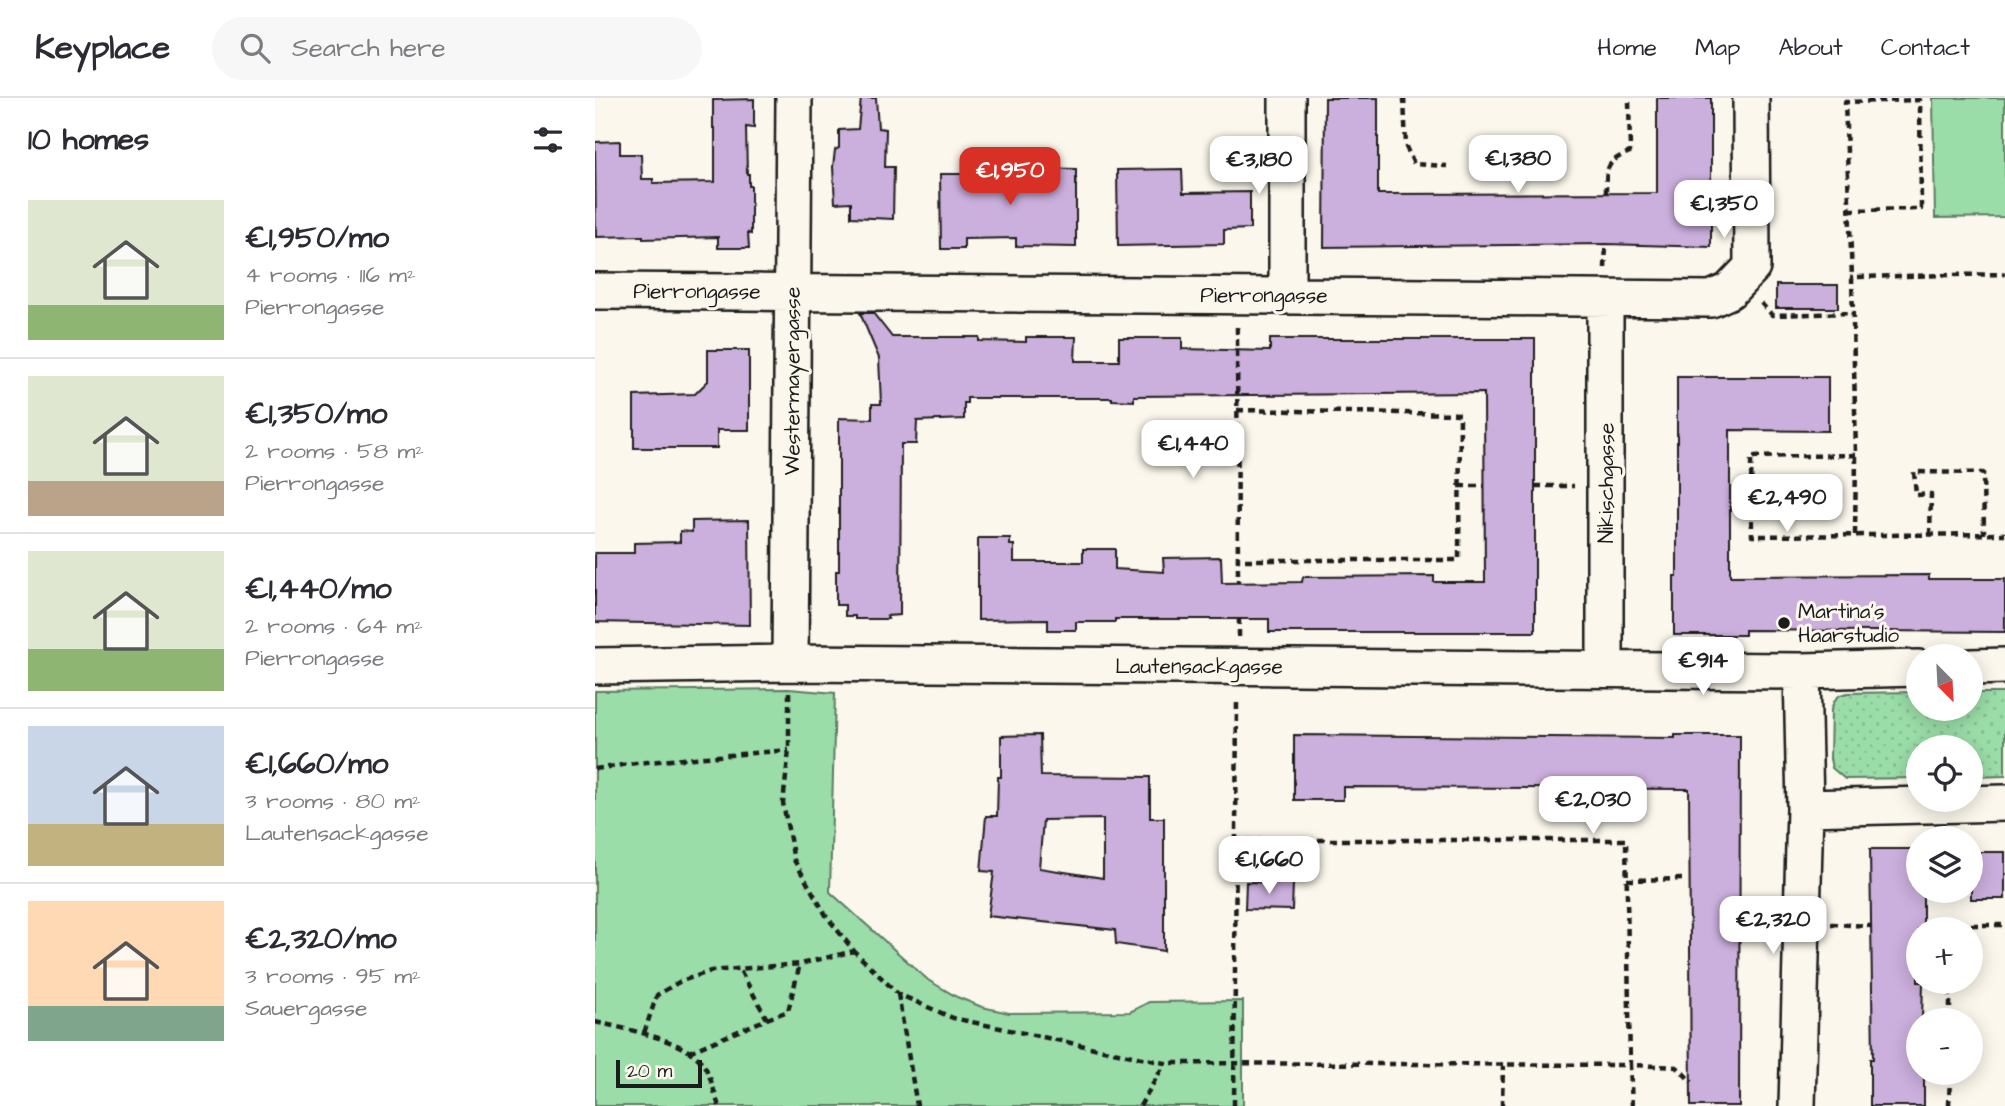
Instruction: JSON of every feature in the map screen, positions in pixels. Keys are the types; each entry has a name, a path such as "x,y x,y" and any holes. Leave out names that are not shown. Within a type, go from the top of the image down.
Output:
{"street":[{"name":"Westermayergasse","path":"790,663 794,98"},
{"path":"1287,98 1287,295"},
{"path":"1740,280 1752,267 1751,98"},
{"name":"Pierrongasse","path":"595,291 1711,299 1729,291 1740,280"},
{"name":"Nikischgasse","path":"1605,298 1605,667"},
{"name":"Lautensackgasse","path":"595,666 790,663 1605,667 1802,671 1906,668"},
{"path":"1983,667 2005,666"},
{"path":"1797,1106 1805,808 1802,671"},
{"path":"1805,808 2005,803"}],"path":[{"path":"1403,98 1406,147 1414,164 1447,166"},
{"path":"1606,193 1606,171 1610,164 1614,158 1630,152 1629,98"},
{"path":"1849,210 1921,209 1920,100 1846,102 1849,210 1852,277 1856,455 1855,535"},
{"path":"1852,277 2005,274"},
{"path":"1740,280 1772,315 1853,313"},
{"path":"1237,295 1238,583"},
{"path":"1237,410 1460,414 1459,560 1238,560"},
{"path":"1856,455 1751,457 1752,536 2005,534"},
{"path":"1930,534 1931,494 1916,495 1914,472 1983,473 1984,534"},
{"path":"1459,486 1485,486"},
{"path":"790,663 789,750 783,803 793,860 827,917 854,951 898,994 953,1018 1165,1063 1630,1065 1677,1068 1692,1082"},
{"path":"1234,1106 1237,666"},
{"path":"595,769 789,750"},
{"path":"1235,840 1626,840 1632,1106"},
{"path":"1627,880 1687,879"},
{"path":"1838,924 1872,926"},
{"path":"1983,926 2005,925"},
{"path":"644,1033 657,995 679,982 711,971 800,964 854,951"},
{"path":"689,1052 788,1011 800,964"},
{"path":"740,970 768,1019"},
{"path":"898,994 917,1106"},
{"path":"595,1022 644,1033 689,1052 703,1064 719,1106"},
{"path":"1140,1106 1165,1063"},
{"path":"1502,1106 1503,1066"},
{"path":"1949,1106 1950,1085"}],"green space":[{"path":"1933,98 2005,98 2005,217 1935,218"},
{"path":"789,689 835,693 830,892 928,980 957,997 982,1007 1009,1013 1130,1012 1149,1002 1243,1001 1243,1106 595,1106 595,691"},
{"path":"1906,692 1906,721 1983,721 1983,693 2005,693 2005,776 1983,777 1983,735 1906,735 1906,778 1845,779 1832,768 1830,759 1831,709 1840,695"}],"building":[{"path":"861,98 876,98 878,128 886,129 885,167 894,167 893,219 851,217 851,202 835,203 833,167 835,150 839,148 839,130 858,129"},
{"path":"1325,98 1378,98 1378,194 1657,193 1657,98 1711,98 1711,247 1606,244 1324,247"},
{"path":"754,99 754,128 746,127 747,174 751,186 749,248 718,248 718,237 596,237 595,142 620,141 620,154 641,154 642,179 653,179 653,183 715,182 713,100"},
{"path":"993,167 1076,169 1076,247 1016,246 1016,238 964,239 964,249 941,249 940,174 993,174"},
{"path":"1182,169 1183,193 1250,192 1250,229 1224,230 1224,244 1118,246 1117,170"},
{"path":"1776,285 1838,285 1838,308 1776,308"},
{"path":"860,313 873,313 892,337 979,337 979,341 1026,342 1026,337 1076,337 1075,361 1119,361 1119,338 1182,338 1182,349 1270,351 1270,339 1535,339 1535,632 1269,632 1269,619 1115,619 1115,622 1076,622 1076,630 1048,630 1048,619 978,620 978,538 1010,538 1010,545 1014,545 1014,562 1083,562 1083,549 1115,549 1115,569 1164,572 1163,558 1221,557 1222,583 1302,582 1303,577 1434,576 1434,582 1485,582 1484,393 1134,396 1134,401 1112,398 967,398 967,403 964,403 964,419 917,421 916,444 901,444 900,615 887,616 888,619 855,619 855,616 845,616 845,605 836,605 836,571 839,571 839,418 872,419 872,404 881,404 879,358"},
{"path":"708,350 749,350 749,430 717,430 717,448 634,448 634,396 695,394 708,381"},
{"path":"1677,377 1828,377 1828,431 1730,430 1730,576 1929,575 1929,579 2005,579 2005,632 1745,630 1745,635 1674,635 1674,576 1677,576"},
{"path":"749,520 750,625 595,622 595,553 634,553 634,543 680,542 680,531 692,532 692,521"},
{"path":"1040,735 1041,776 1150,777 1150,818 1164,818 1164,951 1116,944 1115,930 988,916 994,872 981,871 986,816 997,816 1001,736","holes":["1103,819 1103,878 1039,868 1043,820"]},
{"path":"1294,735 1675,738 1675,735 1740,735 1739,1106 1691,1106 1689,789 1343,787 1343,800 1294,800"},
{"path":"1870,849 1906,849 1906,903 1923,903 1923,917 1906,917 1906,994 1923,994 1922,1008 1906,1008 1906,1085 1924,1085 1924,1106 1870,1106 1870,1059 1873,1059"},
{"path":"1983,852 2005,852 2005,899 1983,899"},
{"path":"1246,882 1293,883 1292,910 1245,909"}],"place":[{"name":"Martina's Haarstudio","path":"1784,623"}]}
